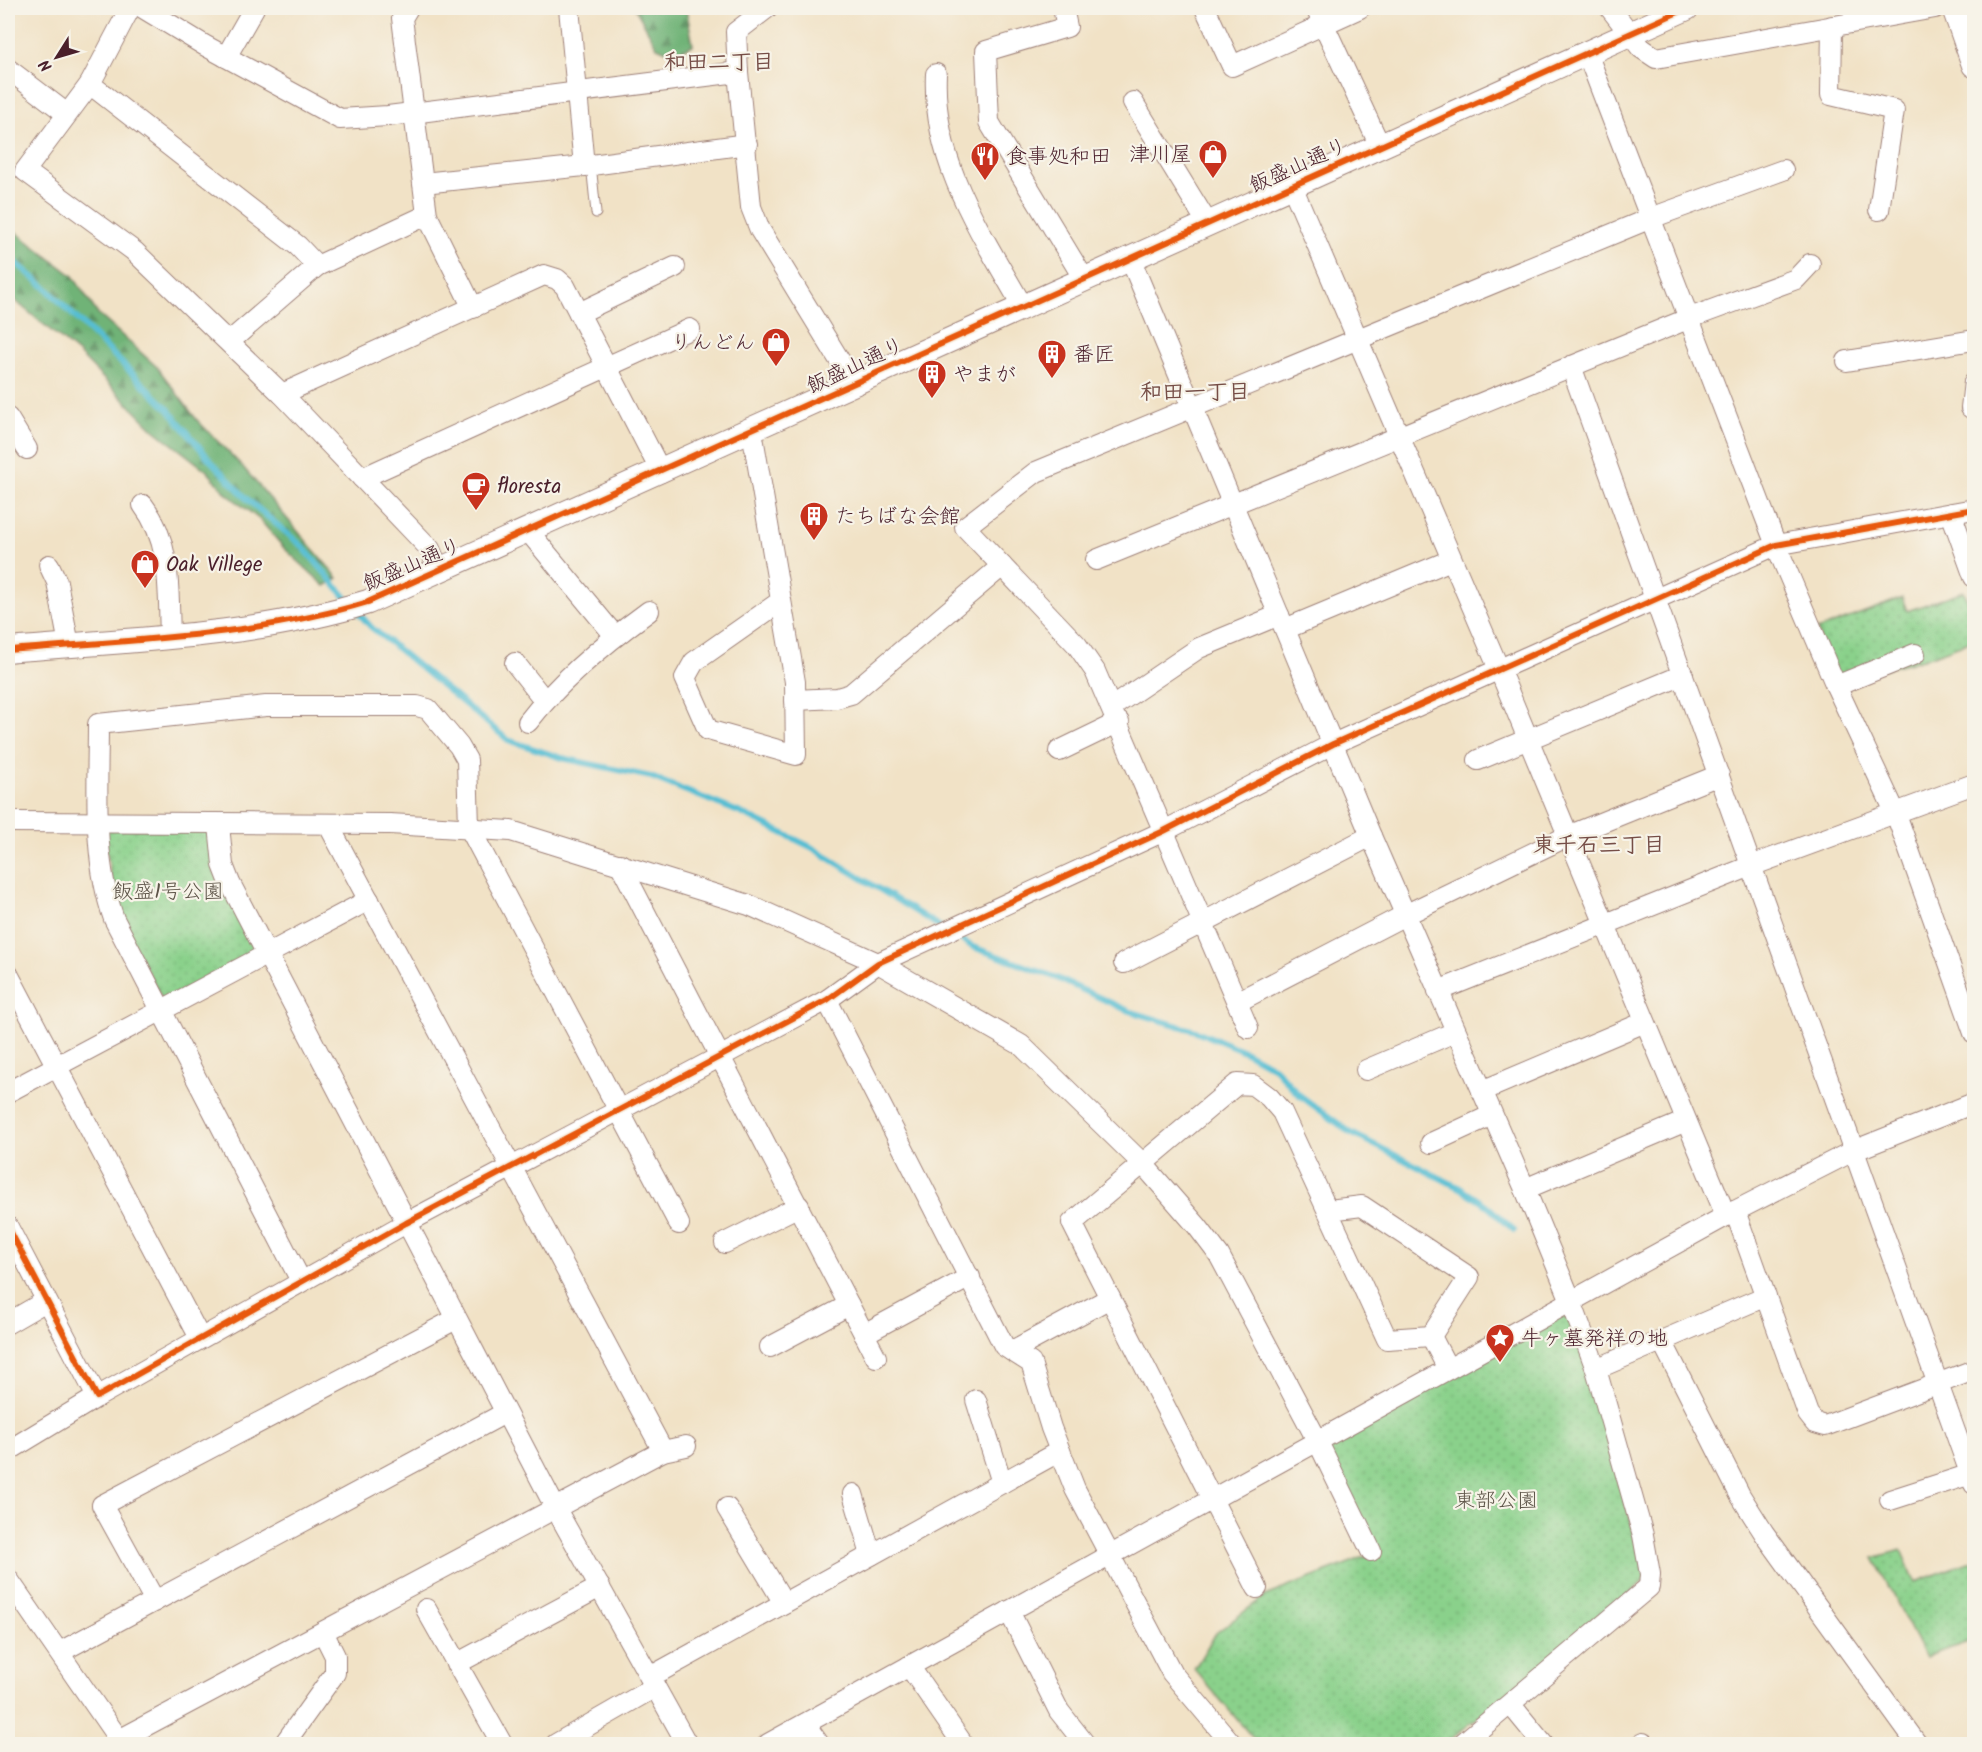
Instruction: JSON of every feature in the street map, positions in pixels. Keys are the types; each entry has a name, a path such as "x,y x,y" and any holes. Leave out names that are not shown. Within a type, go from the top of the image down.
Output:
{"street":[{"path":"130,8 90,84 25,171 134,251 229,342 430,549 439,570"},
{"path":"143,8 226,57 340,119 416,112 738,72"},
{"path":"226,57 254,8"},
{"path":"408,8 402,18 416,112 427,215 473,308"},
{"path":"570,8 587,165"},
{"path":"767,8 736,32 751,207 760,230 854,384"},
{"path":"1063,8 1067,27 986,51 989,122 1084,279"},
{"path":"1205,8 1232,66 1320,16 1360,8"},
{"path":"1610,8 1647,54 1656,58 1935,8"},
{"name":"飯盛山通り","path":"8,650 170,636 282,622 369,602 529,532 1130,258 1687,8"},
{"path":"1954,8 1974,65"},
{"path":"1320,16 1380,146"},
{"path":"1832,26 1830,95 1894,110 1879,210"},
{"path":"1587,53 1776,545 1836,686 1896,814 1974,1033"},
{"path":"8,69 67,114"},
{"path":"936,74 937,125 945,158 968,209 1023,307"},
{"path":"90,84 298,246 317,266"},
{"path":"1133,102 1208,224"},
{"path":"423,183 747,144"},
{"path":"1248,1028 1116,714 1095,671 1077,645 965,527 1036,472 1652,218 1783,170"},
{"path":"1292,186 1499,669 1686,1121 1766,1296 1808,1414 1815,1424 1825,1426 1974,1370"},
{"path":"229,342 317,266 427,215"},
{"path":"1130,258 1371,836 1525,1189 1571,1301 1596,1369 1643,1536 1650,1574 1649,1587 1462,1744"},
{"path":"1096,560 1398,435 1690,318 1796,279 1810,264"},
{"path":"579,313 675,267"},
{"path":"282,394 544,275 557,279 565,286 661,472"},
{"path":"362,478 690,329"},
{"path":"1847,361 1974,340"},
{"path":"1571,366 1973,1479 1890,1500"},
{"path":"1971,408 1974,382"},
{"path":"8,418 27,449"},
{"path":"752,431 781,601 795,700 796,755 708,730 685,678 694,662 781,601"},
{"path":"142,505 153,518 163,538 170,636"},
{"path":"8,1451 97,1397 406,1223 512,1169 826,1000 878,963 1164,831 1333,744 1776,545 1974,508"},
{"path":"1951,513 1974,577"},
{"path":"529,532 615,636"},
{"path":"1059,752 1116,714 1179,659 1199,648 1282,622 1451,560"},
{"path":"49,565 57,582 69,645"},
{"path":"795,700 837,698 851,694 1002,566"},
{"path":"528,722 545,701 615,636 649,611"},
{"path":"1836,686 1915,654"},
{"path":"515,663 545,701"},
{"path":"1478,760 1683,675"},
{"path":"301,1281 114,919 104,889 98,823 98,724 266,706 417,706 428,709 459,746 467,760 469,827 679,1224"},
{"path":"1237,1002 1405,915 1568,836 1719,775"},
{"path":"1438,992 1604,923 1974,784"},
{"path":"8,822 328,824 469,827 511,831 748,905 878,963 1021,1045 1143,1164 1197,1226 1219,1255 1317,1440 1371,1551"},
{"path":"328,824 663,1451"},
{"path":"219,825 223,865 266,953 556,1509 687,1744"},
{"path":"1124,963 1371,836"},
{"path":"620,864 876,1357"},
{"path":"8,1092 369,900"},
{"path":"8,974 200,1338"},
{"path":"826,1000 1004,1346 1031,1363 1060,1451 1076,1489 1172,1672 1232,1744"},
{"path":"1482,1091 1645,1022"},
{"path":"1366,1070 1455,1032"},
{"path":"1257,1588 1072,1223 1237,1084 1253,1085 1269,1097 1282,1112 1387,1339 1431,1336"},
{"path":"768,1744 1730,1213 1853,1151 1974,1103"},
{"path":"1431,1143 1492,1115"},
{"path":"1525,1189 1686,1121"},
{"path":"725,1243 799,1206"},
{"path":"1329,1210 1362,1206 1469,1277 1431,1336"},
{"path":"8,1227 97,1397"},
{"path":"864,1334 970,1277"},
{"path":"1596,1369 1766,1296"},
{"path":"1012,1351 1110,1298"},
{"path":"8,1323 46,1301"},
{"path":"770,1347 849,1305"},
{"path":"155,1601 102,1505 456,1319"},
{"path":"1431,1336 1448,1369"},
{"path":"1662,1341 1740,1495 1764,1533 1917,1744"},
{"path":"976,1400 1002,1484"},
{"path":"60,1652 506,1413"},
{"path":"8,1578 121,1742 663,1451 686,1446"},
{"path":"556,1744 784,1603 1060,1451"},
{"path":"853,1494 871,1555"},
{"path":"727,1508 784,1603"},
{"path":"456,1664 600,1587"},
{"path":"426,1610 502,1744"},
{"path":"1009,1611 1059,1711 1085,1744"},
{"path":"284,1744 335,1673 335,1656 323,1632"},
{"path":"909,1666 963,1744"},
{"path":"1511,1705 1543,1744"},
{"path":"805,1724 819,1744"}],"lane":[{"path":"587,165 596,213"}],"green space":[{"path":"635,8 686,8 693,45 673,54 657,47"},
{"path":"8,226 73,276 97,313 157,367 197,420 242,466 338,578 325,586 284,548 260,520 227,494 207,471 154,430 78,353 8,295"},
{"path":"1964,591 1974,620 1974,640 1923,659 1837,681 1817,630 1902,598 1907,611"},
{"name":"飯盛1号公園","path":"103,828 214,830 259,950 164,1002 117,914"},
{"name":"東部公園","path":"1569,1306 1647,1578 1567,1648 1444,1744 1258,1744 1194,1669 1216,1633 1265,1596 1377,1552 1320,1441"},
{"path":"1901,1550 1915,1582 1974,1560 1974,1640 1925,1657 1874,1558"}],"waterway":[{"path":"8,256 47,289 169,410 210,460 248,500 302,546 348,600"},
{"path":"356,610 371,627 508,740 562,758 651,777 741,813 811,847 973,947 1052,976 1129,1011 1196,1031 1242,1050 1275,1068 1298,1094 1351,1133 1460,1188 1486,1205 1514,1230"}],"cycle path":[{"path":"8,650 144,640 235,630 324,614 368,602 1687,8"},
{"path":"8,1227 97,1397 406,1223 827,1000 878,963 1164,831 1333,744 1776,545 1974,509"}],"place":[{"name":"津川屋","path":"1213,180"},
{"name":"食事処和田","path":"985,182"},
{"name":"りんどん","path":"776,368"},
{"name":"番匠","path":"1052,380"},
{"name":"やまが","path":"932,400"},
{"name":"floresta","path":"476,512"},
{"name":"たちばな会館","path":"814,542"},
{"name":"Oak Villege","path":"145,590"},
{"name":"牛ヶ墓発祥の地","path":"1500,1364"}],"district":[{"name":"和田二丁目","path":"719,61"},
{"name":"和田一丁目","path":"1195,391"},
{"name":"東千石三丁目","path":"1599,844"}]}
